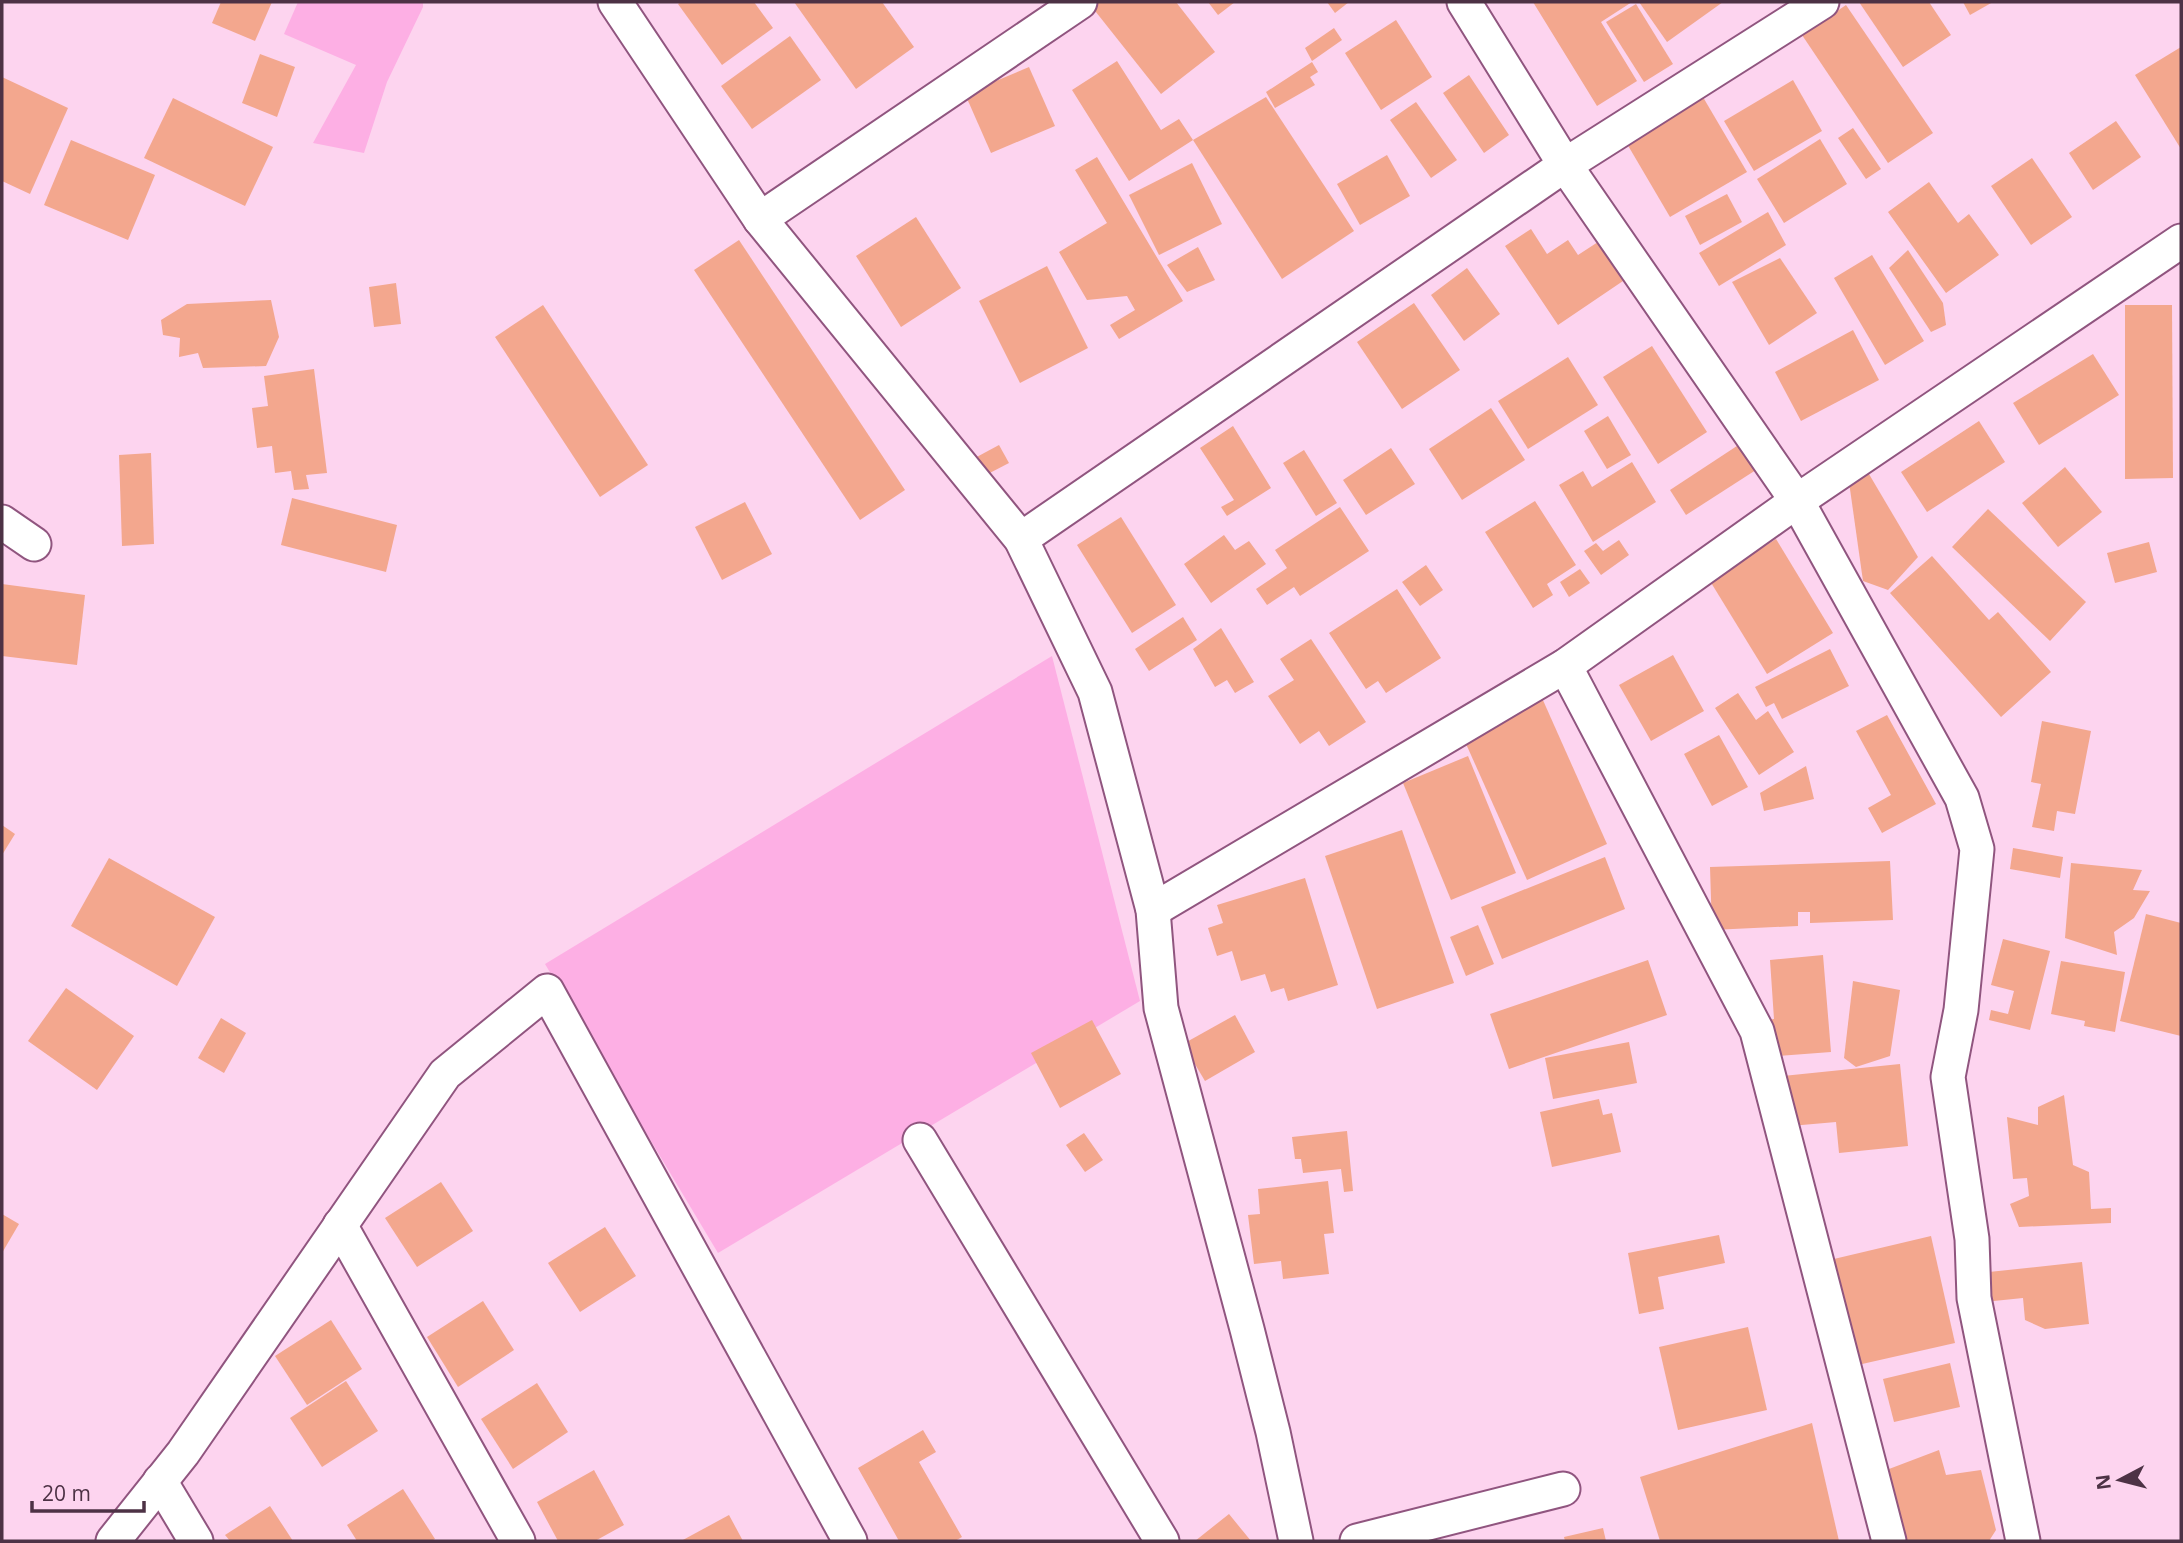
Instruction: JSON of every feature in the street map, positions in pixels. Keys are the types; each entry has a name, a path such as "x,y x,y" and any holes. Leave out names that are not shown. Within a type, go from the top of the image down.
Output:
{"street":[{"path":"615,2 760,219 1021,539 1095,692 1153,910 1161,1008 1251,1342 1296,1541"},
{"path":"760,219 1080,2"},
{"path":"1464,2 1564,165 1797,501 1962,798 1977,849 1961,1010 1948,1077 1972,1239 1975,1298 2023,1541"},
{"path":"1021,539 1564,165 1822,2"},
{"path":"1153,910 1565,666 1797,501 2181,241"},
{"path":"2,522 34,544"},
{"path":"1565,666 1757,1031 1889,1541"},
{"path":"113,1541 183,1453 445,1074 548,991 850,1541"},
{"path":"920,1140 1162,1541"},
{"path":"340,1225 518,1541"},
{"path":"160,1481 195,1541"},
{"path":"1357,1541 1563,1489"}],"shaded area":[{"path":"298,2 423,2 387,82 364,153 313,143 356,65 284,34"},
{"path":"1052,656 1140,1001 718,1253 545,964"}],"building":[{"path":"221,2 272,2 255,41 212,23"},
{"path":"754,2 773,28 722,65 678,4"},
{"path":"794,2 882,2 914,47 856,89"},
{"path":"1088,2 1176,2 1215,52 1161,94"},
{"path":"1208,2 1235,2 1218,15"},
{"path":"1327,2 1349,2 1335,13"},
{"path":"1533,2 1632,2 1601,22 1637,81 1597,106"},
{"path":"1639,2 1723,2 1667,42"},
{"path":"1859,2 1929,2 1951,35 1903,67"},
{"path":"1963,2 1993,2 1970,15"},
{"path":"1636,4 1673,64 1644,82 1606,22"},
{"path":"1846,5 1933,133 1888,163 1802,35"},
{"path":"1396,20 1432,77 1381,110 1345,53"},
{"path":"1334,28 1342,40 1312,61 1305,48"},
{"path":"790,36 821,80 752,129 721,86"},
{"path":"2181,47 2181,149 2135,75"},
{"path":"260,54 295,67 277,117 242,103"},
{"path":"1117,61 1161,130 1179,119 1193,140 1129,181 1072,90"},
{"path":"1312,62 1318,72 1310,77 1315,85 1275,108 1266,92"},
{"path":"1029,67 1055,126 991,153 965,94"},
{"path":"1469,75 1509,135 1484,153 1443,93"},
{"path":"2,77 68,108 30,194 2,181"},
{"path":"1793,80 1822,131 1754,171 1724,121"},
{"path":"1700,92 1747,172 1670,217 1623,137"},
{"path":"1266,97 1354,231 1282,279 1193,140"},
{"path":"173,98 273,147 245,206 144,158"},
{"path":"1416,102 1457,160 1431,178 1390,120"},
{"path":"2116,121 2141,157 2093,190 2069,153"},
{"path":"1853,128 1881,169 1866,179 1838,138"},
{"path":"1820,139 1847,184 1784,223 1757,179"},
{"path":"71,140 155,175 128,240 44,205"},
{"path":"1387,155 1410,196 1360,225 1337,184"},
{"path":"1097,157 1183,301 1119,339 1110,325 1135,310 1127,296 1087,300 1059,252 1107,223 1075,170"},
{"path":"2032,158 2072,217 2031,245 1991,186"},
{"path":"1192,163 1222,224 1159,255 1129,195"},
{"path":"1929,182 1958,223 1969,214 1999,255 1946,293 1888,212"},
{"path":"1727,194 1742,222 1700,245 1685,216"},
{"path":"1768,212 1786,245 1719,286 1699,253"},
{"path":"916,217 961,288 901,327 856,256"},
{"path":"1531,229 1547,254 1568,240 1578,255 1598,242 1623,281 1558,325 1505,246"},
{"path":"739,240 905,490 860,520 694,270"},
{"path":"1198,247 1215,280 1187,292 1167,265"},
{"path":"1908,250 1943,303 1946,325 1931,332 1889,268"},
{"path":"1872,255 1924,341 1885,365 1834,278"},
{"path":"1780,258 1817,313 1769,345 1732,282"},
{"path":"1047,266 1088,348 1020,383 979,301"},
{"path":"1467,268 1500,314 1464,341 1431,295"},
{"path":"396,283 401,324 374,327 369,287"},
{"path":"271,300 279,337 266,366 203,368 198,353 179,357 180,338 163,335 161,320 187,304"},
{"path":"1414,303 1460,370 1402,409 1357,342"},
{"path":"543,305 648,465 600,497 495,337"},
{"path":"2125,305 2172,305 2173,478 2125,479"},
{"path":"1853,330 1879,380 1801,421 1775,372"},
{"path":"1652,346 1707,432 1658,464 1603,377"},
{"path":"2093,354 2119,395 2039,445 2013,403"},
{"path":"1568,357 1598,405 1528,449 1498,401"},
{"path":"314,369 327,473 306,475 309,489 294,490 291,471 275,473 272,446 257,448 252,408 268,406 264,376"},
{"path":"1491,408 1525,460 1462,500 1429,449"},
{"path":"1608,416 1631,455 1607,469 1584,431"},
{"path":"1979,421 2005,462 1927,512 1901,472"},
{"path":"1233,426 1271,488 1227,516 1221,507 1234,500 1200,448"},
{"path":"1743,442 1759,468 1686,515 1670,490"},
{"path":"999,445 1009,463 982,477 973,459"},
{"path":"1391,448 1415,484 1366,515 1343,480"},
{"path":"1304,450 1337,503 1316,516 1283,463"},
{"path":"151,453 154,544 122,546 119,455"},
{"path":"1632,462 1656,502 1593,542 1559,485 1583,471 1592,487"},
{"path":"2065,467 2102,512 2058,547 2022,503"},
{"path":"1866,469 1918,557 1888,590 1863,581 1849,482"},
{"path":"292,498 397,525 386,572 281,545"},
{"path":"1535,501 1576,565 1547,584 1553,595 1533,608 1485,532"},
{"path":"745,502 772,554 722,580 695,527"},
{"path":"1340,507 1369,551 1300,596 1294,587 1267,605 1256,589 1287,568 1275,550"},
{"path":"1988,509 2086,602 2050,641 1952,547"},
{"path":"1121,517 1176,605 1132,633 1077,545"},
{"path":"1224,535 1235,550 1249,541 1266,564 1211,603 1184,564"},
{"path":"1776,539 1833,633 1767,674 1710,581"},
{"path":"1619,540 1629,555 1601,575 1584,551 1596,543 1603,551"},
{"path":"2149,542 2157,572 2115,583 2107,553"},
{"path":"1932,556 1989,620 1998,612 2051,672 2001,717 1890,593"},
{"path":"1426,565 1443,590 1420,606 1402,582"},
{"path":"1580,569 1590,583 1569,597 1560,582"},
{"path":"2,584 85,595 77,665 2,656"},
{"path":"1397,589 1441,658 1386,693 1378,681 1366,689 1329,633"},
{"path":"1183,617 1197,640 1149,671 1135,649"},
{"path":"1221,628 1254,682 1235,693 1227,680 1215,687 1193,649"},
{"path":"1311,639 1366,722 1329,746 1319,731 1300,744 1268,696 1294,680 1280,659"},
{"path":"1830,649 1849,686 1782,719 1774,703 1766,707 1755,687"},
{"path":"1673,655 1704,711 1651,741 1619,685"},
{"path":"1538,689 1607,844 1527,880 1458,726"},
{"path":"1738,693 1756,720 1768,711 1794,752 1759,775 1715,708"},
{"path":"1887,715 1936,804 1882,833 1868,808 1891,795 1856,731"},
{"path":"2042,721 2091,731 2075,814 2057,811 2054,831 2032,827 2041,784 2031,782"},
{"path":"1719,735 1748,787 1712,806 1684,754"},
{"path":"1468,756 1516,873 1451,900 1403,783"},
{"path":"1806,766 1814,799 1764,811 1760,793"},
{"path":"2,825 15,834 2,855"},
{"path":"1402,830 1454,983 1377,1009 1325,856"},
{"path":"2013,848 2063,857 2060,878 2010,869"},
{"path":"1605,857 1625,909 1502,959 1481,907"},
{"path":"109,858 215,917 177,986 71,926"},
{"path":"1890,861 1893,920 1810,923 1810,912 1798,912 1798,926 1712,930 1710,867"},
{"path":"2071,863 2142,870 2133,890 2150,891 2134,918 2114,932 2117,955 2065,938"},
{"path":"1305,878 1338,985 1288,1001 1284,988 1271,992 1265,974 1241,981 1232,951 1217,956 1208,928 1223,923 1217,905"},
{"path":"2146,914 2181,923 2181,1036 2120,1021"},
{"path":"1478,925 1494,964 1466,976 1450,937"},
{"path":"2003,939 2050,951 2030,1030 1989,1020 1991,1010 2008,1014 2014,991 1991,985"},
{"path":"1823,955 1831,1052 1763,1057 1759,1021 1774,1019 1770,960"},
{"path":"1648,960 1667,1015 1509,1069 1490,1014"},
{"path":"2061,961 2125,972 2115,1032 2084,1026 2085,1021 2051,1014"},
{"path":"1853,981 1900,990 1890,1056 1856,1067 1844,1058"},
{"path":"66,988 134,1036 97,1090 28,1041"},
{"path":"1235,1015 1255,1052 1205,1081 1183,1044"},
{"path":"221,1018 246,1033 224,1073 198,1058"},
{"path":"1092,1020 1121,1074 1060,1108 1031,1053"},
{"path":"1629,1042 1637,1083 1553,1099 1545,1058"},
{"path":"1900,1064 1908,1146 1839,1153 1836,1122 1779,1127 1774,1077"},
{"path":"2064,1095 2073,1165 2089,1172 2091,1209 2111,1208 2111,1223 2019,1227 2010,1204 2029,1196 2027,1178 2013,1179 2007,1117 2038,1125 2038,1107"},
{"path":"1599,1099 1603,1115 1612,1113 1621,1152 1552,1167 1540,1112"},
{"path":"1347,1131 1353,1191 1344,1192 1341,1169 1303,1173 1301,1159 1295,1159 1292,1137"},
{"path":"1084,1133 1103,1160 1085,1172 1066,1145"},
{"path":"1328,1181 1334,1233 1324,1234 1329,1274 1283,1279 1281,1261 1254,1264 1248,1215 1260,1214 1258,1189"},
{"path":"441,1182 473,1231 417,1267 385,1218"},
{"path":"2,1214 19,1224 2,1253"},
{"path":"605,1227 636,1276 580,1312 548,1263"},
{"path":"1719,1235 1725,1263 1658,1277 1664,1309 1639,1314 1628,1253"},
{"path":"1931,1236 1955,1343 1840,1369 1817,1263"},
{"path":"2082,1262 2089,1324 2045,1329 2025,1320 2023,1298 1984,1302 1989,1272"},
{"path":"483,1301 514,1350 458,1387 427,1337"},
{"path":"331,1320 362,1369 307,1405 275,1356"},
{"path":"1748,1327 1767,1410 1678,1430 1659,1347"},
{"path":"1950,1363 1960,1407 1894,1422 1883,1379"},
{"path":"346,1381 378,1431 322,1467 290,1418"},
{"path":"537,1383 568,1432 513,1469 481,1419"},
{"path":"1812,1423 1839,1541 1660,1541 1640,1477"},
{"path":"923,1430 936,1452 919,1462 962,1537 955,1541 899,1541 858,1468"},
{"path":"1939,1450 1946,1475 1981,1470 1996,1530 1989,1541 1905,1541 1889,1469"},
{"path":"594,1470 624,1525 595,1541 558,1541 537,1502"},
{"path":"403,1489 435,1539 357,1541 347,1525"},
{"path":"270,1506 293,1541 230,1541 225,1535"},
{"path":"1229,1514 1251,1541 1195,1541"},
{"path":"729,1515 743,1541 681,1541"},
{"path":"1603,1528 1606,1541 1565,1541 1564,1537"}]}
